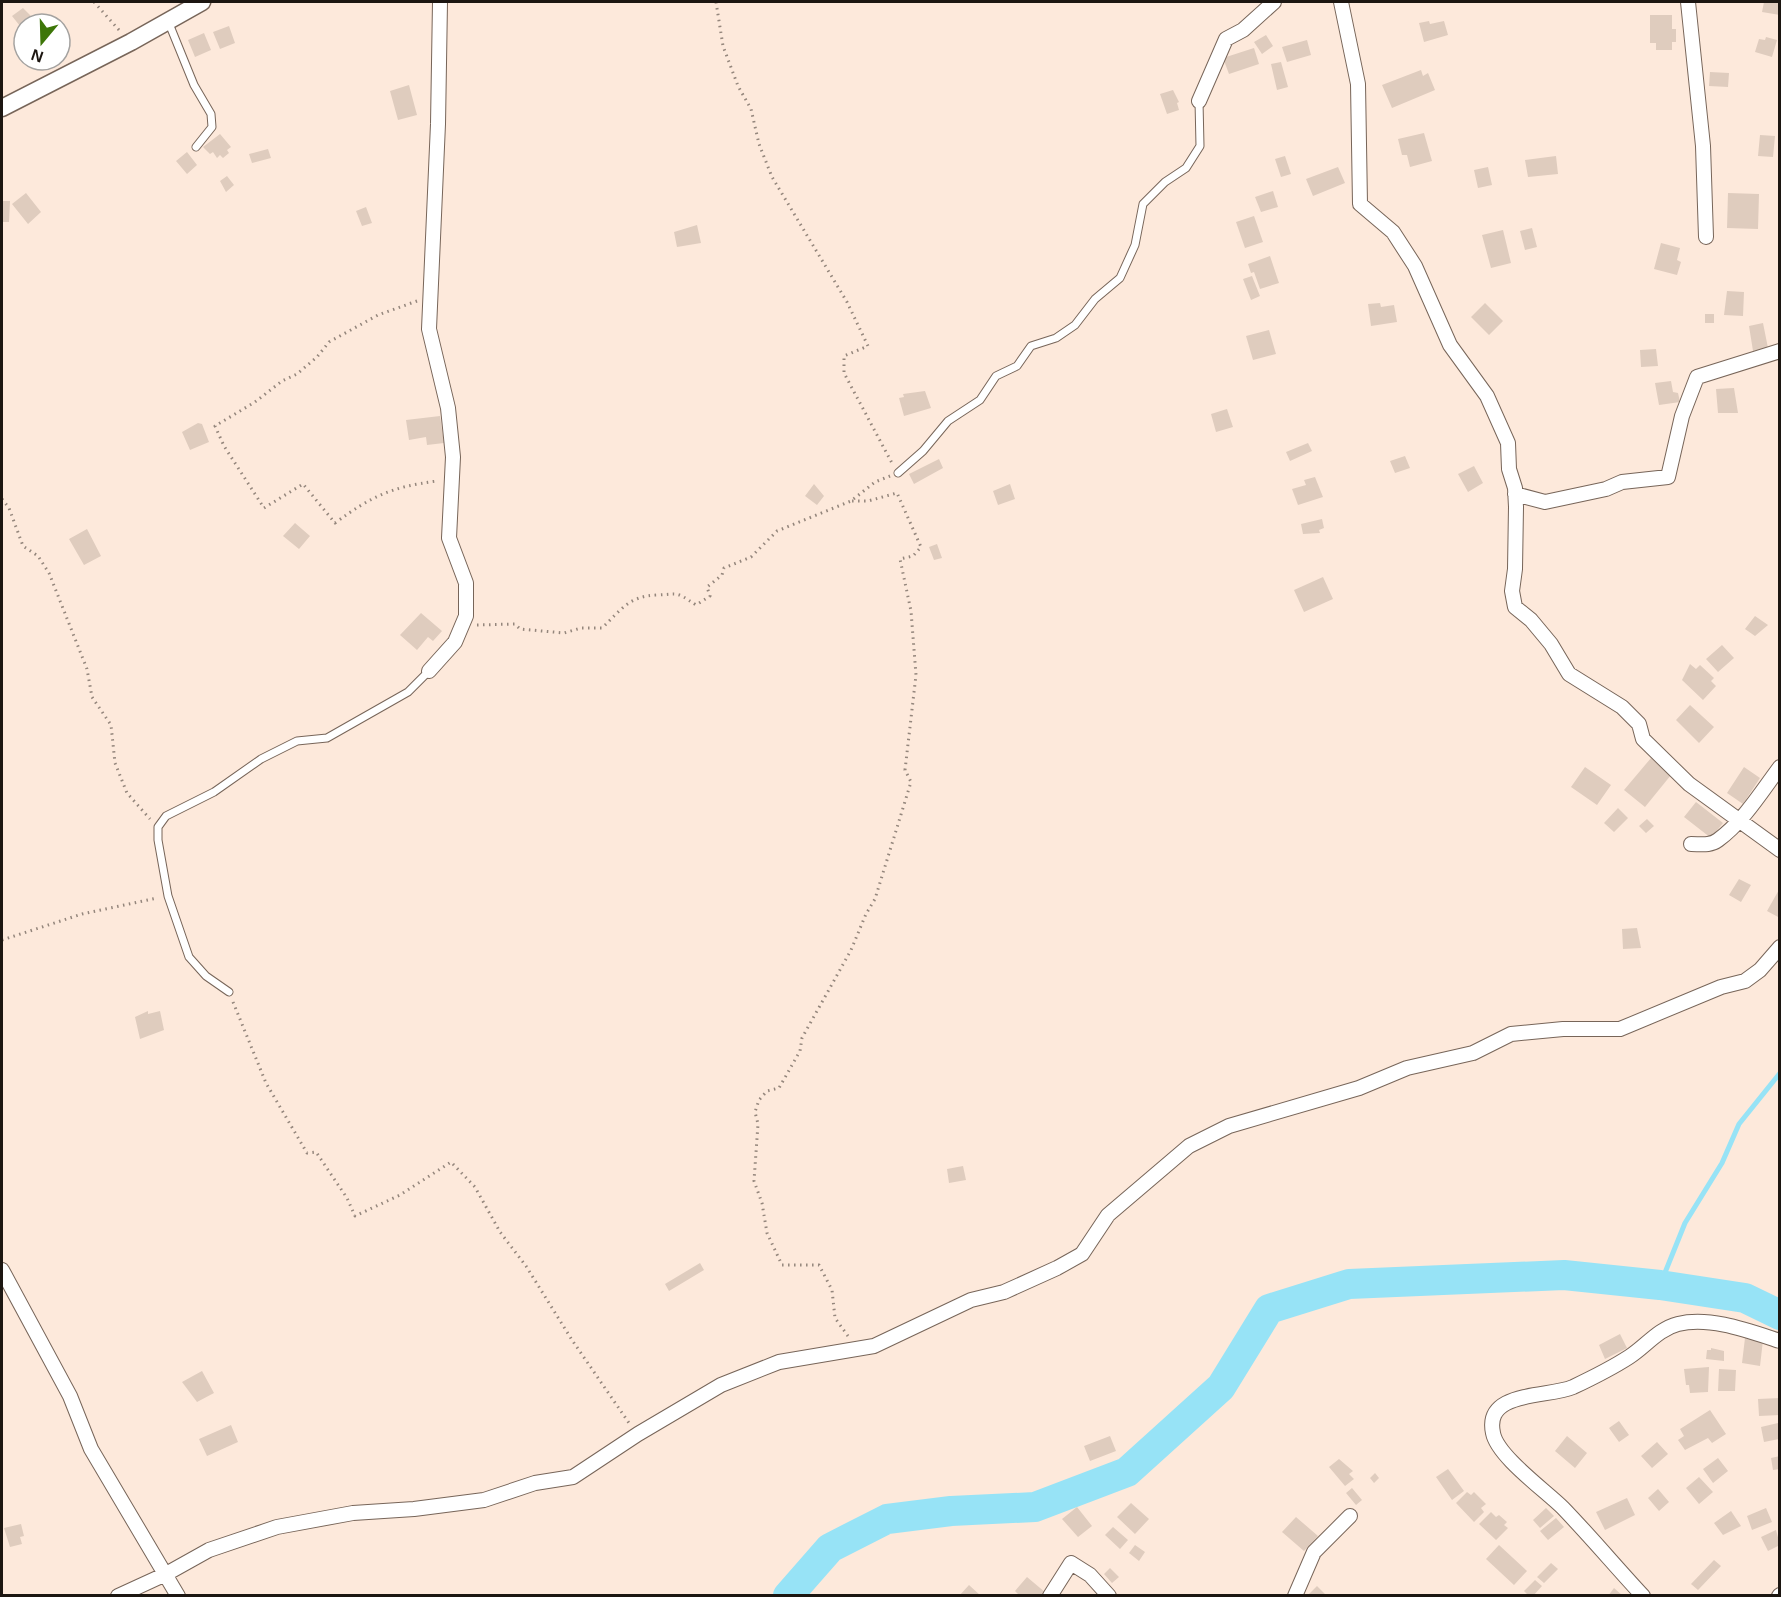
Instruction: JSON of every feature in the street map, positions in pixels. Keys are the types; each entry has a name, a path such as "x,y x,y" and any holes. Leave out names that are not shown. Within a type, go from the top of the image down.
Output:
{"street":[{"path":"2,108 131,42 202,2"},
{"path":"429,670 454,642 466,616 466,583 449,538 453,457 448,408 429,328 438,124 440,2"},
{"path":"1199,101 1226,39 1243,30 1274,2"},
{"path":"1341,2 1358,84 1360,204 1393,232 1415,266 1450,345 1487,396 1508,443 1509,469 1515,494 1515,569 1512,591 1515,607 1531,620 1551,644 1569,674 1622,707 1639,724 1643,739 1689,784 1779,850"},
{"path":"1688,2 1703,146 1706,237"},
{"path":"1515,494 1545,502 1606,489 1622,482 1668,477 1682,416 1697,377 1779,351"},
{"path":"1691,844 1706,845 1718,840 1739,819 1779,767"},
{"path":"118,1596 166,1574 209,1550 277,1527 353,1513 414,1509 484,1500 535,1483 573,1477 638,1434 721,1385 779,1362 856,1347 874,1346 971,1300 1004,1292 1082,1254 1108,1215 1189,1146 1230,1126 1359,1088 1407,1068 1473,1053 1511,1034 1563,1029 1620,1029 1721,987 1746,981 1760,970 1779,947"},
{"path":"2,1270 70,1396 91,1449 178,1596"},
{"path":"1643,1596 1563,1508 1502,1450 1493,1434 1492,1419 1500,1406 1512,1400 1571,1388 1630,1357 1661,1332 1677,1324 1727,1325 1779,1341"},
{"path":"1295,1596 1314,1552 1350,1516"},
{"path":"1050,1596 1071,1563 1090,1575 1109,1596"}],"lane":[{"path":"168,21 194,85 211,114 212,127 196,147"},
{"path":"898,473 923,451 948,421 980,400 996,376 1017,366 1031,346 1056,338 1075,325 1095,300 1120,278 1136,245 1143,204 1165,182 1186,168 1200,147 1199,101"},
{"path":"229,992 206,976 189,957 168,896 158,840 158,827 166,816 214,792 261,759 297,741 327,738 408,692 429,670"}],"path":[{"path":"94,2 131,42"},
{"path":"463,625 515,624 520,629 564,633 581,628 602,628 631,601 644,594 677,592 696,604 710,596 707,587 722,575 724,568 751,557 777,531 851,501 875,482 898,473 844,373 844,356 868,346 841,292 772,177 759,144 751,109 738,86 723,46 716,2"},
{"path":"430,296 378,315 329,342 317,357 297,374 282,381 255,402 215,426 224,446 264,508 303,484 335,523 370,498 405,486 452,479"},
{"path":"851,501 868,501 897,493 921,547 913,556 900,560 912,621 916,675 904,770 911,782 875,899 866,914 851,951 802,1038 800,1051 779,1088 767,1091 759,1100 754,1112 758,1124 754,1181 762,1203 767,1233 782,1265 819,1265 832,1290 835,1318 856,1347"},
{"path":"2,499 9,508 23,546 38,556 49,573 87,669 92,697 111,725 115,763 128,793 158,827"},
{"path":"2,940 82,914 168,896"},
{"path":"229,992 266,1083 307,1153 316,1152 347,1198 355,1216 400,1195 451,1162 475,1187 500,1232 526,1266 620,1412 638,1434"}],"building":[{"path":"1764,2 1780,2 1780,15 1762,12"},
{"path":"1650,15 1672,15 1672,29 1676,29 1676,42 1672,42 1672,50 1656,50 1656,43 1650,43"},
{"path":"1429,21 1430,24 1444,21 1448,35 1424,42 1419,23"},
{"path":"229,26 235,43 220,49 213,32"},
{"path":"204,33 211,50 195,57 188,40"},
{"path":"1266,35 1273,46 1262,54 1254,42"},
{"path":"1766,37 1777,40 1772,57 1755,52 1759,39 1765,40"},
{"path":"1307,40 1311,55 1287,62 1282,47"},
{"path":"1254,48 1259,64 1229,74 1223,58"},
{"path":"1281,62 1288,87 1277,90 1271,64"},
{"path":"1421,70 1423,76 1428,73 1435,90 1392,108 1382,85"},
{"path":"1710,72 1729,73 1728,87 1709,86"},
{"path":"409,85 417,115 398,120 390,91"},
{"path":"1173,90 1179,102 1177,103 1179,110 1167,114 1160,94"},
{"path":"1424,133 1432,161 1410,167 1407,155 1402,155 1398,139"},
{"path":"220,134 231,147 227,150 229,153 223,158 220,155 217,158 213,152 210,154 203,147"},
{"path":"1760,135 1775,136 1773,157 1758,156"},
{"path":"268,149 271,158 252,163 249,154"},
{"path":"187,152 197,165 187,174 176,161"},
{"path":"1285,156 1291,174 1281,177 1275,159"},
{"path":"1556,156 1558,174 1528,177 1525,160"},
{"path":"1338,167 1345,183 1313,196 1306,179"},
{"path":"1488,167 1492,185 1478,188 1474,170"},
{"path":"227,176 234,185 226,192 220,181"},
{"path":"1273,191 1278,207 1261,212 1255,197"},
{"path":"26,193 41,212 28,224 12,204"},
{"path":"1728,193 1759,194 1758,229 1727,228"},
{"path":"2,201 10,201 9,222 2,222"},
{"path":"366,207 372,223 362,226 356,211"},
{"path":"1254,216 1263,242 1245,248 1236,222"},
{"path":"697,225 701,243 677,247 674,232"},
{"path":"1532,228 1537,247 1525,250 1520,231"},
{"path":"1503,230 1511,263 1491,268 1482,235"},
{"path":"1661,243 1680,248 1677,260 1681,262 1677,275 1654,269"},
{"path":"1270,256 1279,283 1260,289 1254,272 1251,273 1248,264"},
{"path":"1252,276 1260,296 1251,300 1243,279"},
{"path":"1727,291 1744,292 1743,316 1724,315"},
{"path":"1380,303 1381,307 1394,305 1397,322 1371,326 1368,304"},
{"path":"1485,303 1503,321 1489,335 1471,317"},
{"path":"1705,314 1714,314 1714,323 1705,323"},
{"path":"1763,323 1768,348 1753,351 1749,326"},
{"path":"1269,330 1276,354 1253,360 1246,336"},
{"path":"1656,349 1658,366 1641,367 1640,350"},
{"path":"1671,381 1673,392 1678,393 1680,402 1659,405 1655,383"},
{"path":"1734,388 1738,413 1718,413 1716,389"},
{"path":"925,391 931,408 904,416 899,398 904,397 903,394"},
{"path":"1227,409 1233,427 1216,432 1211,414"},
{"path":"440,416 444,443 427,445 426,437 409,440 406,420"},
{"path":"198,423 202,424 209,442 190,450 182,432"},
{"path":"1308,443 1312,451 1290,461 1286,452"},
{"path":"1405,456 1410,468 1395,473 1390,461"},
{"path":"939,459 943,468 914,484 909,474"},
{"path":"1474,466 1483,483 1468,492 1458,474"},
{"path":"1315,477 1323,497 1298,505 1292,489 1306,485 1304,480"},
{"path":"814,484 824,496 817,505 805,496"},
{"path":"1010,484 1015,499 998,505 993,491"},
{"path":"1322,519 1324,528 1319,530 1320,533 1303,534 1301,524"},
{"path":"295,523 310,536 299,549 283,536"},
{"path":"87,529 101,556 84,565 69,539"},
{"path":"937,544 942,558 934,560 929,547"},
{"path":"1323,577 1333,599 1304,612 1294,590"},
{"path":"421,613 442,631 433,641 428,637 417,650 400,635"},
{"path":"1755,616 1768,625 1755,636 1745,629"},
{"path":"1722,645 1734,658 1718,672 1706,659"},
{"path":"1690,664 1696,669 1700,665 1714,678 1711,681 1716,686 1703,700 1682,680"},
{"path":"1690,705 1714,727 1699,743 1676,720"},
{"path":"1651,758 1671,775 1645,807 1624,790"},
{"path":"1585,767 1611,785 1597,805 1571,787"},
{"path":"1744,767 1760,778 1743,804 1727,793"},
{"path":"1696,802 1723,823 1711,838 1684,817"},
{"path":"1618,808 1628,818 1614,832 1604,823"},
{"path":"1647,819 1654,826 1646,833 1639,826"},
{"path":"1739,879 1751,885 1741,902 1729,895"},
{"path":"1780,888 1780,918 1767,911"},
{"path":"1637,928 1641,948 1623,949 1622,929"},
{"path":"148,1011 148,1014 160,1011 164,1030 140,1039 135,1017"},
{"path":"963,1166 966,1180 949,1183 947,1169"},
{"path":"700,1263 704,1270 669,1291 665,1284"},
{"path":"1620,1334 1627,1348 1605,1359 1599,1345"},
{"path":"1745,1338 1763,1340 1760,1366 1742,1363"},
{"path":"1711,1348 1724,1351 1724,1361 1706,1359 1707,1350"},
{"path":"1709,1367 1708,1392 1690,1393 1689,1385 1686,1385 1684,1369"},
{"path":"1719,1369 1736,1370 1735,1391 1718,1391"},
{"path":"202,1371 214,1393 197,1402 182,1382"},
{"path":"1780,1398 1780,1415 1759,1416 1758,1399"},
{"path":"1710,1410 1726,1434 1712,1443 1708,1438 1685,1450 1678,1440 1684,1436 1680,1429"},
{"path":"1619,1421 1629,1435 1619,1442 1609,1428"},
{"path":"1778,1423 1779,1439 1764,1442 1761,1427"},
{"path":"231,1425 238,1442 207,1456 199,1439"},
{"path":"1110,1436 1116,1451 1090,1461 1084,1446"},
{"path":"1567,1436 1587,1453 1575,1468 1555,1451"},
{"path":"1657,1442 1668,1454 1652,1468 1641,1456"},
{"path":"1780,1456 1780,1469 1773,1470 1771,1458"},
{"path":"1718,1458 1728,1471 1713,1483 1703,1469"},
{"path":"1339,1459 1353,1471 1349,1474 1354,1479 1345,1486 1329,1467"},
{"path":"1448,1469 1464,1491 1452,1500 1436,1477"},
{"path":"1375,1473 1379,1478 1374,1483 1370,1478"},
{"path":"1699,1477 1713,1492 1699,1504 1686,1488"},
{"path":"1352,1488 1362,1500 1356,1505 1346,1493"},
{"path":"1658,1489 1669,1502 1659,1511 1648,1498"},
{"path":"1467,1492 1471,1495 1474,1492 1486,1504 1481,1508 1484,1512 1474,1522 1456,1503"},
{"path":"1627,1498 1635,1515 1605,1530 1596,1512"},
{"path":"1131,1503 1149,1519 1135,1534 1117,1517"},
{"path":"1077,1507 1092,1526 1078,1537 1062,1519"},
{"path":"1546,1508 1554,1516 1540,1528 1533,1520"},
{"path":"1766,1508 1772,1522 1752,1530 1747,1516"},
{"path":"1731,1511 1741,1526 1723,1535 1714,1523"},
{"path":"1491,1512 1507,1522 1504,1525 1508,1528 1496,1540 1479,1524"},
{"path":"1296,1517 1318,1536 1304,1551 1282,1532"},
{"path":"1556,1518 1564,1527 1548,1540 1540,1531"},
{"path":"21,1524 24,1536 20,1537 22,1544 10,1547 4,1528"},
{"path":"1113,1527 1128,1540 1120,1549 1105,1535"},
{"path":"1776,1530 1780,1545 1768,1551 1761,1537"},
{"path":"1135,1545 1145,1552 1139,1561 1129,1553"},
{"path":"1499,1545 1527,1571 1514,1585 1486,1559"},
{"path":"1714,1560 1721,1566 1698,1590 1691,1584"},
{"path":"1551,1563 1558,1569 1544,1583 1537,1577"},
{"path":"1110,1568 1119,1577 1112,1583 1104,1574"},
{"path":"1027,1577 1046,1593 1044,1596 1020,1596 1015,1591"},
{"path":"1535,1580 1542,1586 1533,1596 1529,1596 1524,1591"},
{"path":"969,1585 981,1596 959,1596"},
{"path":"1317,1586 1327,1596 1307,1596"},
{"path":"1614,1588 1623,1596 1608,1596"}],"waterway":[{"path":"1660,1285 1685,1223 1722,1163 1739,1124 1780,1073"},
{"path":"788,1596 830,1548 887,1519 951,1511 1035,1507 1127,1472 1221,1387 1269,1309 1349,1284 1564,1275 1660,1285 1745,1298 1780,1315"}]}
